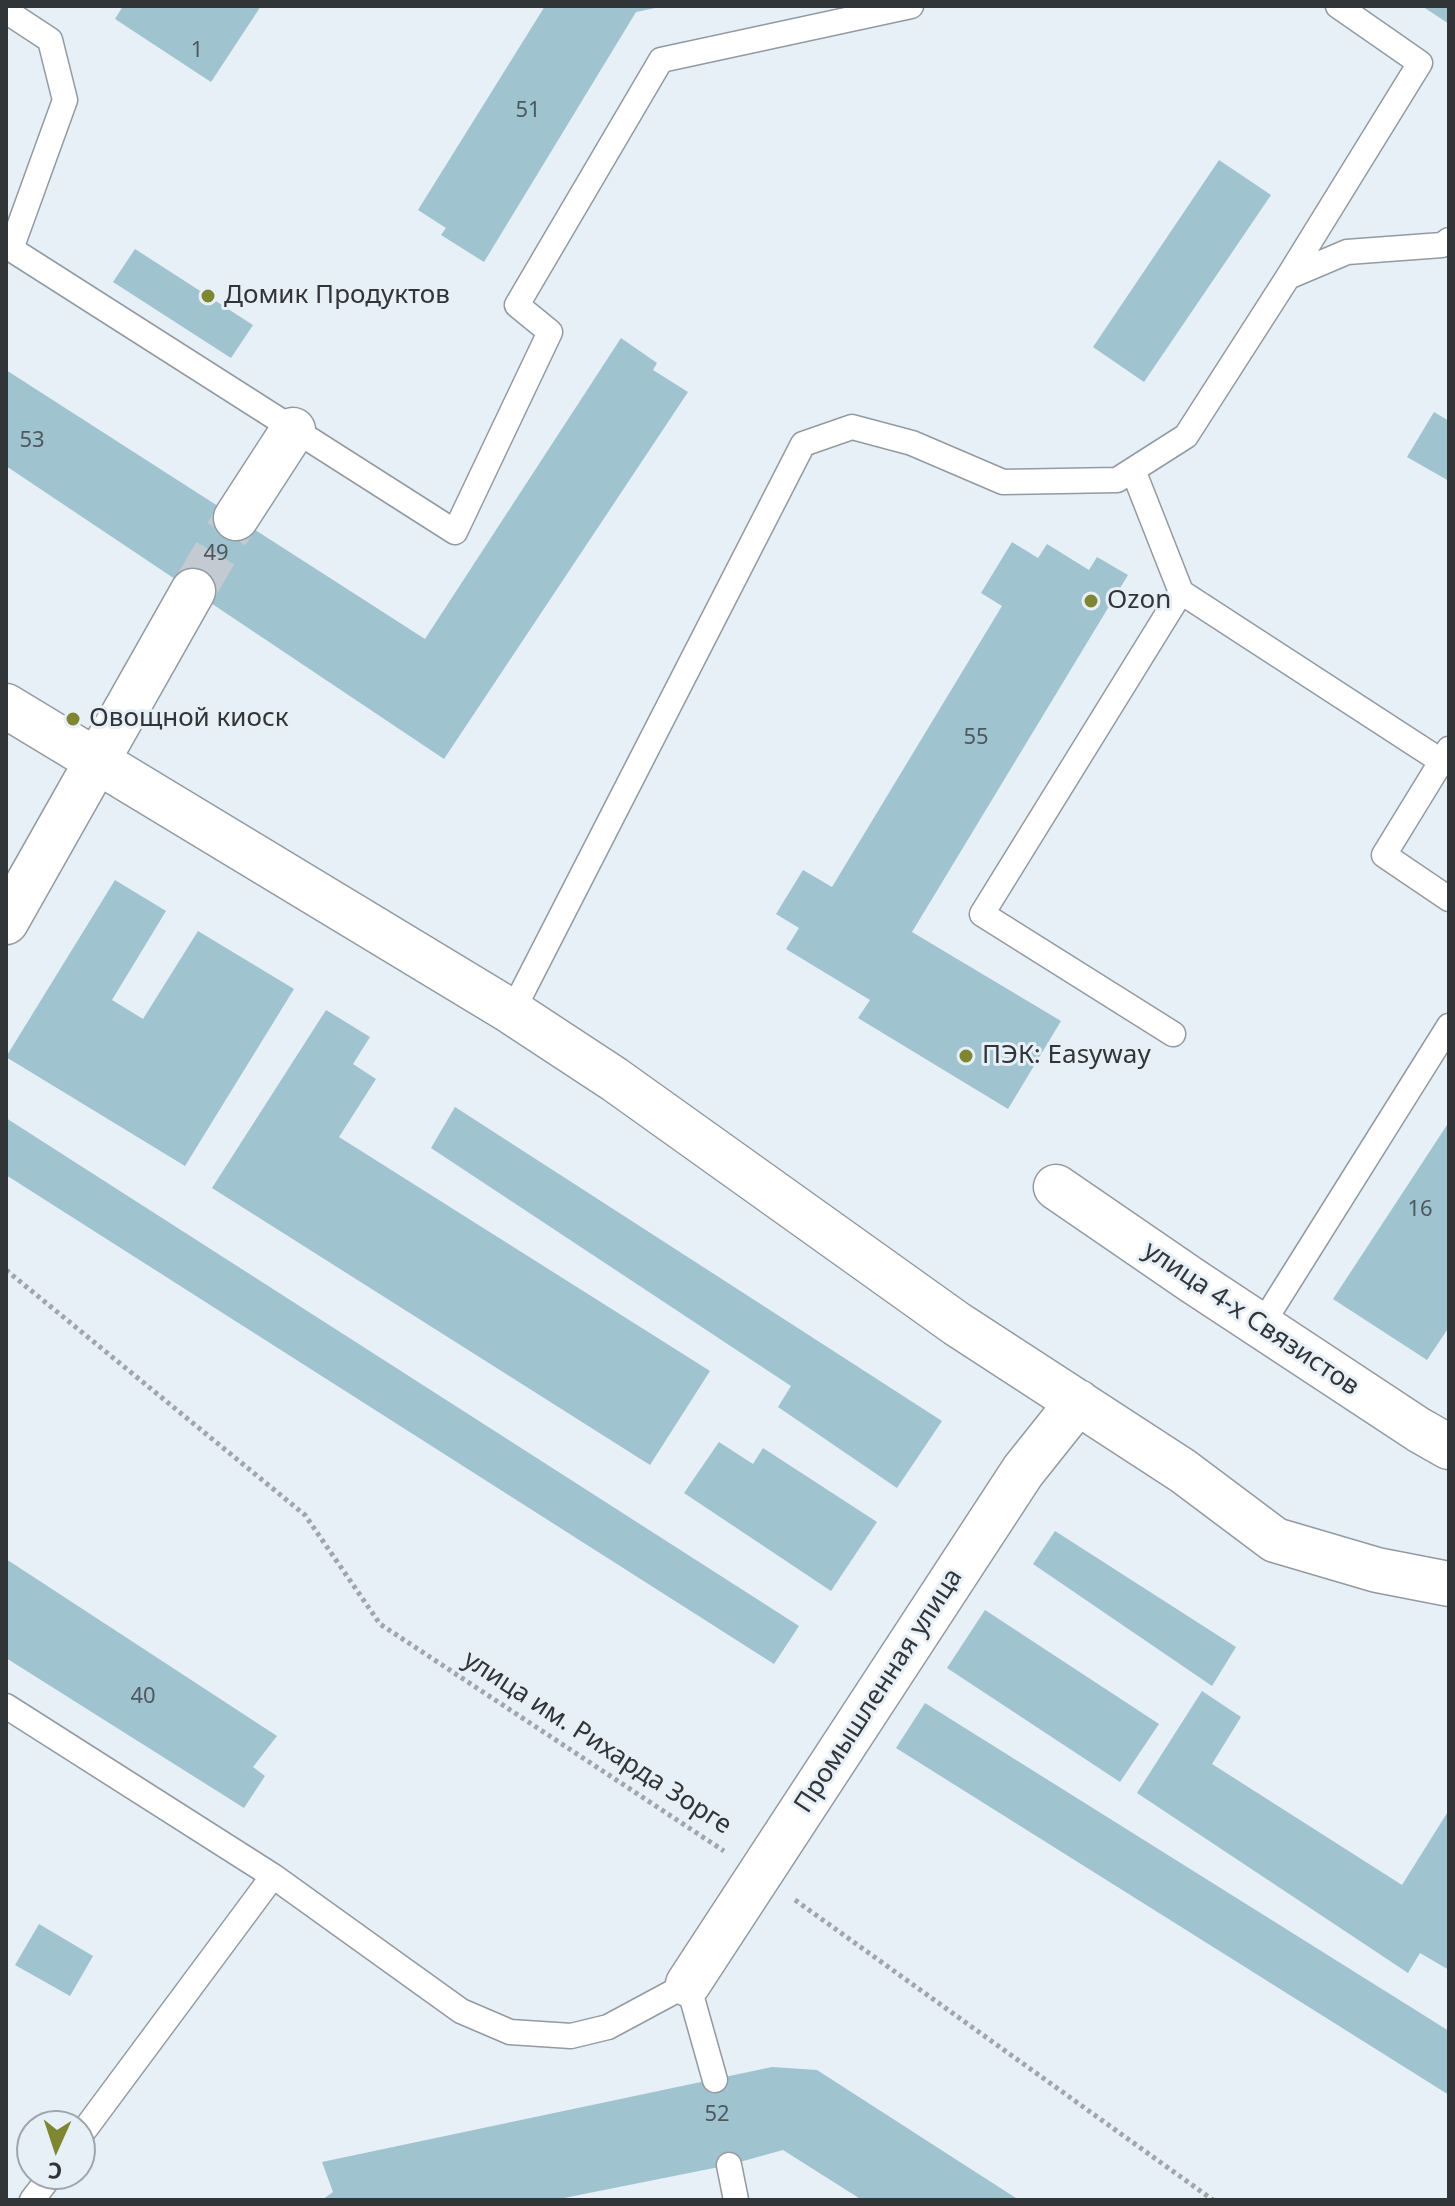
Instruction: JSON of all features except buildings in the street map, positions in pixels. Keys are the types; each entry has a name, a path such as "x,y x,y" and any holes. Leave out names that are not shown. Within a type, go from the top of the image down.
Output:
{"street":[{"path":"236,518 293,430"},
{"path":"6,922 193,591"},
{"path":"6,706 512,1012 614,1079 957,1324 1183,1471 1275,1540 1377,1570 1449,1584"},
{"name":"улица 4-х Связистов","path":"1056,1187 1261,1326 1449,1447"},
{"name":"Промышленная улица","path":"688,1984 1023,1471 1078,1402"}],"lane":[{"path":"6,11 50,40 65,100 11,249 455,532 550,332 517,305 661,60 911,6"},
{"path":"512,1012 803,444 852,427 912,443 1003,482 1117,480 1186,436 1420,63 1338,6"},
{"path":"1288,277 1347,252 1442,245 1449,240"},
{"path":"1133,470 1181,592 1445,755 1384,855 1449,899"},
{"path":"1173,1034 982,914 1181,592"},
{"path":"1261,1326 1449,1026"},
{"path":"6,1706 273,1876 461,2011 510,2032 571,2036 608,2027 688,1984 715,2080"},
{"path":"96,2114 273,1876"},
{"path":"729,2165 736,2200"}],"path":[{"name":"улица им. Рихарда Зорге","path":"6,1270 305,1515 380,1624 759,1874 1213,2200"}],"tunnel":[{"path":"193,591 236,518"}],"place":[{"name":"Домик Продуктов","path":"208,296"},
{"name":"Ozon","path":"1091,601"},
{"name":"Овощной киоск","path":"73,719"},
{"name":"ПЭК: Easyway","path":"966,1056"}]}
